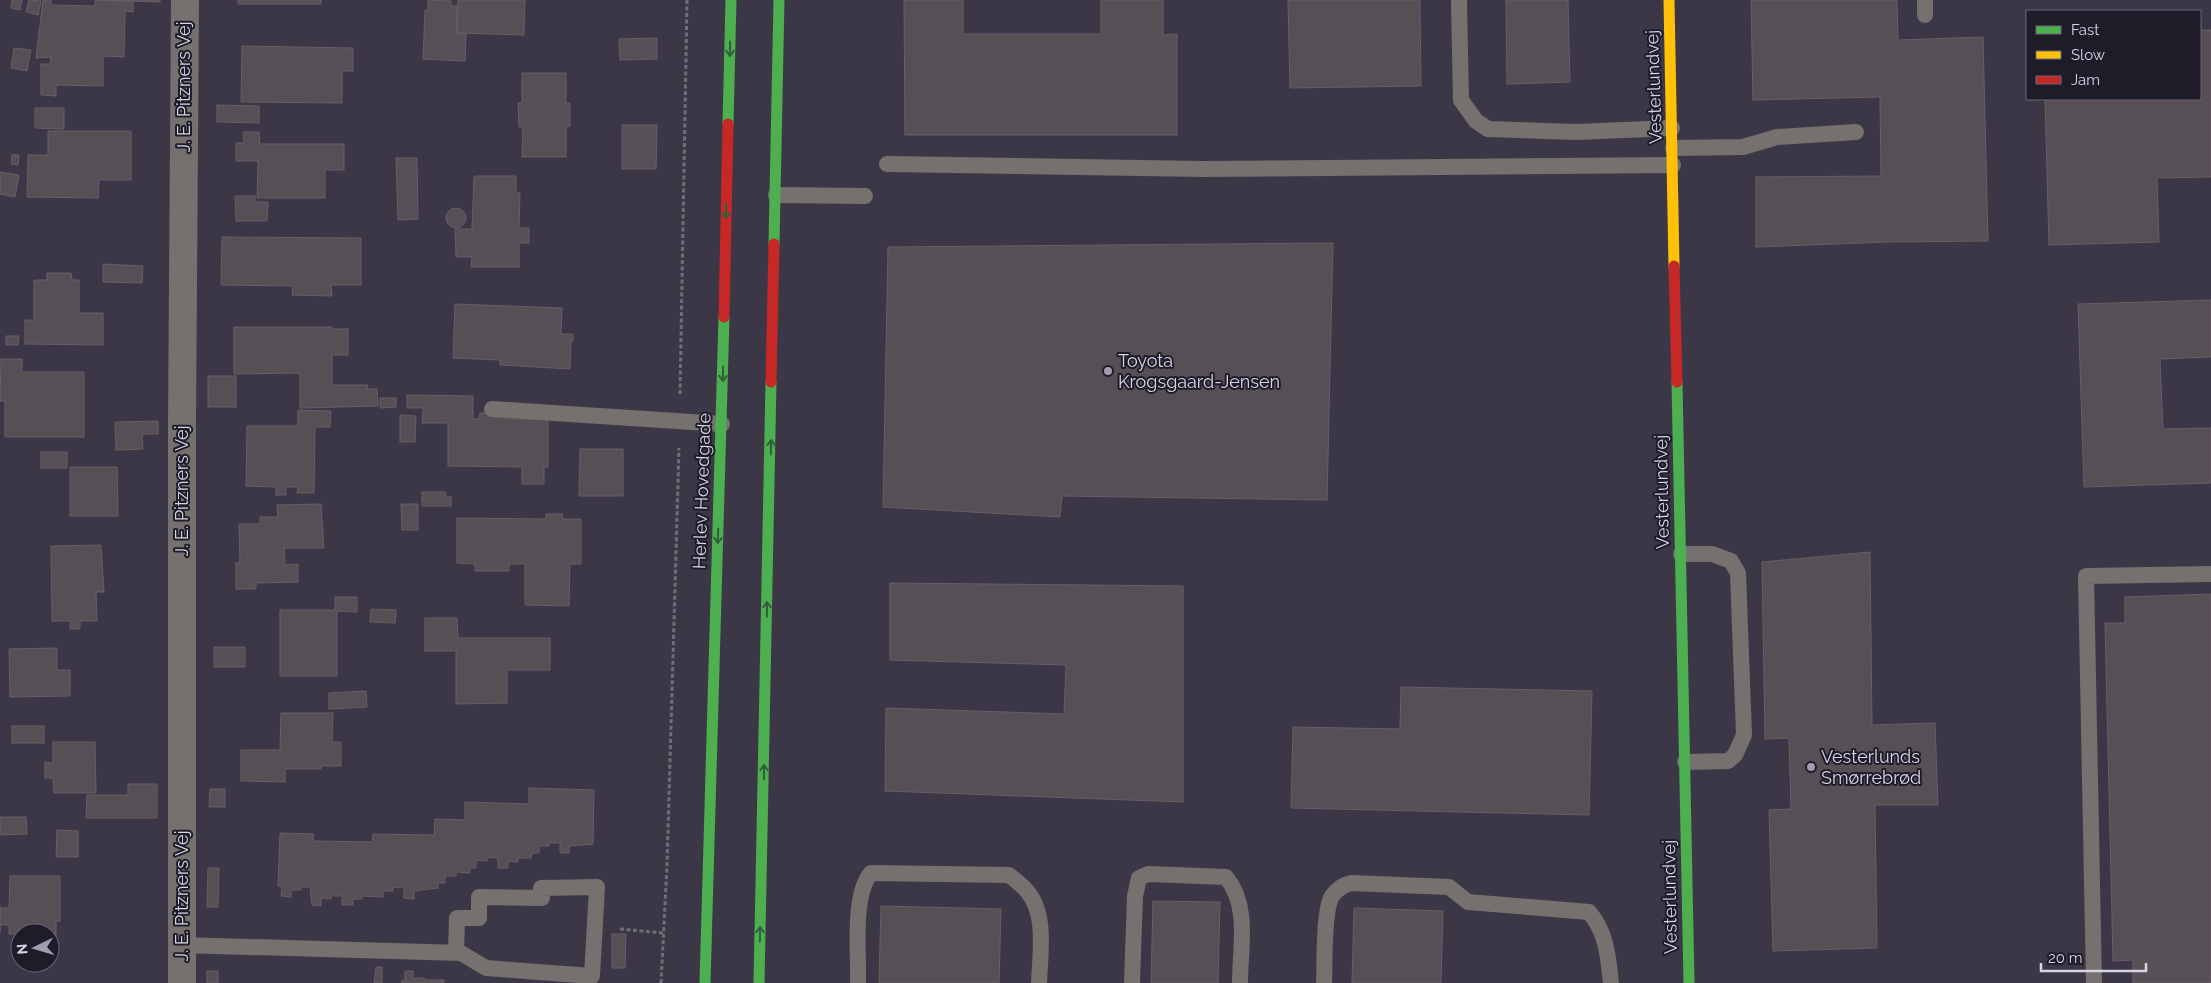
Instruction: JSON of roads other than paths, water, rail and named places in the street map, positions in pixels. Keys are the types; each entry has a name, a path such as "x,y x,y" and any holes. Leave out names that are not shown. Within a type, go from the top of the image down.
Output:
{"main road":[{"name":"Herlev Hovedgade","path":"704,983 722,424 731,0"},
{"path":"759,983 779,0"},
{"name":"Vesterlundvej","path":"1669,0 1689,983"}],"street":[{"name":"J. E. Pitzners Vej","path":"182,983 182,423 185,0"}],"lane":[{"path":"1459,0 1461,100 1476,121 1488,129 1576,132 1672,128"},
{"path":"1673,148 1744,147 1777,137 1856,132"},
{"path":"887,164 1203,169 1673,165"},
{"path":"776,195 865,196"},
{"path":"492,409 722,424"},
{"path":"1681,554 1712,554 1731,561 1738,573 1744,735 1735,755 1728,761 1685,762"},
{"path":"2094,983 2086,576 2211,574"},
{"path":"858,983 859,904 866,878 871,873 1009,875 1027,891 1034,902 1040,929 1039,983"},
{"path":"1132,983 1134,896 1139,878 1148,874 1226,877 1234,886 1241,906 1240,983"},
{"path":"1324,983 1327,912 1332,897 1342,885 1351,883 1449,886 1468,902 1589,912 1598,923 1605,938 1611,983"},
{"path":"182,945 456,952 486,968 592,976 597,887 541,888 542,898 479,897 479,918 457,918 456,952"}],"place":[{"name":"Toyota Krogsgaard-Jensen","path":"1108,371"},
{"name":"Vesterlunds Smørrebrød","path":"1811,767"}]}
